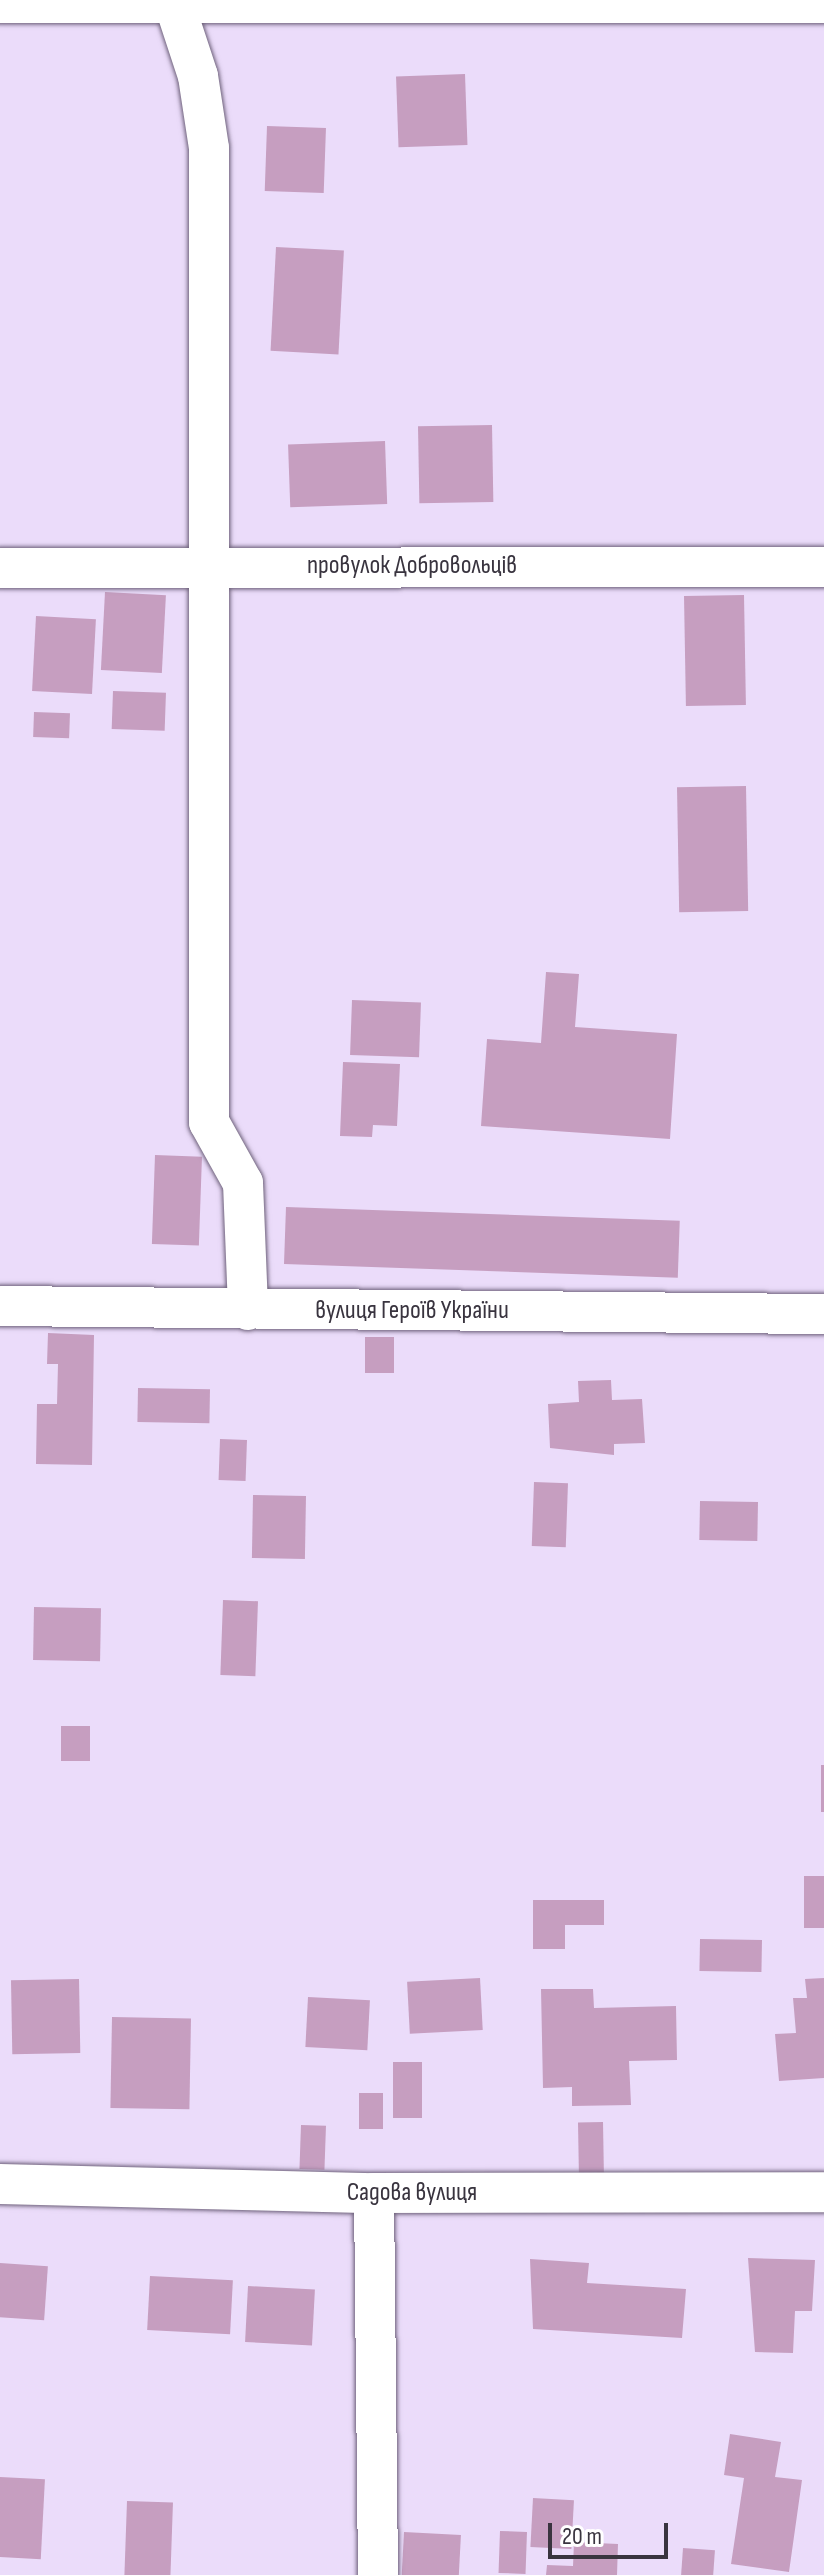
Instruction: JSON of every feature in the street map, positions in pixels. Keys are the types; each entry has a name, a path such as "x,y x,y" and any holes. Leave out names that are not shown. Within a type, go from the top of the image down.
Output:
{"street":[{"path":"0,3 824,3"},
{"path":"173,3 198,76 209,148 204,565 209,1122 243,1183 248,1310"},
{"name":"провулок Добровольців","path":"0,568 204,565 824,567"},
{"name":"вулиця Героїв України","path":"0,1306 824,1314"},
{"name":"Садова вулиця","path":"0,2184 374,2193 824,2192"},
{"path":"374,2193 378,2575"}],"building":[{"path":"465,74 467,145 399,147 396,76"},
{"path":"267,126 326,128 324,193 265,191"},
{"path":"276,247 344,251 338,354 271,351"},
{"path":"492,425 493,502 419,503 418,426"},
{"path":"385,441 387,504 290,507 288,444"},
{"path":"105,592 166,595 162,673 101,670"},
{"path":"744,595 746,705 686,706 684,596"},
{"path":"36,616 96,619 92,694 32,691"},
{"path":"113,691 166,693 165,731 112,729"},
{"path":"34,712 70,713 69,738 33,737"},
{"path":"746,786 748,911 679,912 677,787"},
{"path":"546,972 579,974 575,1027 677,1034 670,1139 481,1126 487,1039 541,1043"},
{"path":"352,1000 421,1002 419,1057 350,1055"},
{"path":"343,1062 400,1064 397,1126 373,1125 372,1137 340,1136"},
{"path":"155,1155 202,1157 199,1246 152,1244"},
{"path":"286,1207 680,1221 678,1278 284,1264"},
{"path":"48,1333 94,1335 92,1465 36,1464 37,1404 57,1404 58,1364 47,1364"},
{"path":"365,1337 394,1337 394,1373 365,1373"},
{"path":"611,1380 612,1400 642,1399 645,1443 614,1444 614,1455 550,1448 548,1404 579,1402 578,1381"},
{"path":"138,1388 210,1389 209,1423 137,1422"},
{"path":"220,1439 247,1440 246,1481 219,1480"},
{"path":"534,1482 568,1483 566,1547 532,1546"},
{"path":"253,1495 306,1496 305,1559 252,1558"},
{"path":"700,1501 758,1502 757,1541 699,1540"},
{"path":"223,1600 258,1601 255,1676 220,1675"},
{"path":"34,1607 101,1608 100,1661 33,1660"},
{"path":"61,1726 90,1726 90,1761 61,1761"},
{"path":"821,1765 824,1765 824,1812 821,1812"},
{"path":"804,1876 824,1876 824,1928 804,1928"},
{"path":"533,1900 604,1900 604,1925 565,1925 565,1949 533,1949"},
{"path":"700,1939 762,1940 761,1972 699,1971"},
{"path":"480,1978 483,2030 410,2034 407,1982"},
{"path":"824,1978 824,2078 779,2081 775,2034 796,2033 793,1998 807,1998 805,1979"},
{"path":"79,1979 80,2053 12,2054 11,1980"},
{"path":"541,1989 593,1989 594,2008 676,2006 677,2060 629,2061 631,2105 572,2106 572,2087 543,2088"},
{"path":"308,1997 370,2000 367,2050 305,2047"},
{"path":"112,2017 191,2018 189,2109 110,2108"},
{"path":"393,2062 422,2062 422,2118 393,2118"},
{"path":"359,2093 383,2093 383,2129 359,2129"},
{"path":"578,2122 603,2122 604,2180 579,2180"},
{"path":"301,2125 326,2126 324,2170 299,2169"},
{"path":"748,2258 815,2260 812,2311 795,2311 793,2353 755,2352"},
{"path":"530,2259 589,2263 587,2283 686,2289 682,2338 533,2329"},
{"path":"0,2263 48,2266 44,2320 0,2317"},
{"path":"150,2276 233,2280 230,2334 147,2330"},
{"path":"248,2286 315,2290 312,2345 245,2342"},
{"path":"730,2434 781,2442 775,2477 802,2480 789,2572 731,2564 744,2478 724,2475"},
{"path":"0,2477 45,2479 41,2559 0,2557"},
{"path":"533,2498 574,2500 571,2549 530,2547"},
{"path":"127,2501 173,2503 170,2575 124,2575"},
{"path":"500,2531 527,2532 526,2574 499,2573"},
{"path":"404,2532 461,2535 459,2575 402,2575"},
{"path":"574,2542 618,2544 617,2575 546,2575 547,2565 573,2566"},
{"path":"683,2548 715,2550 713,2575 681,2575"}]}
